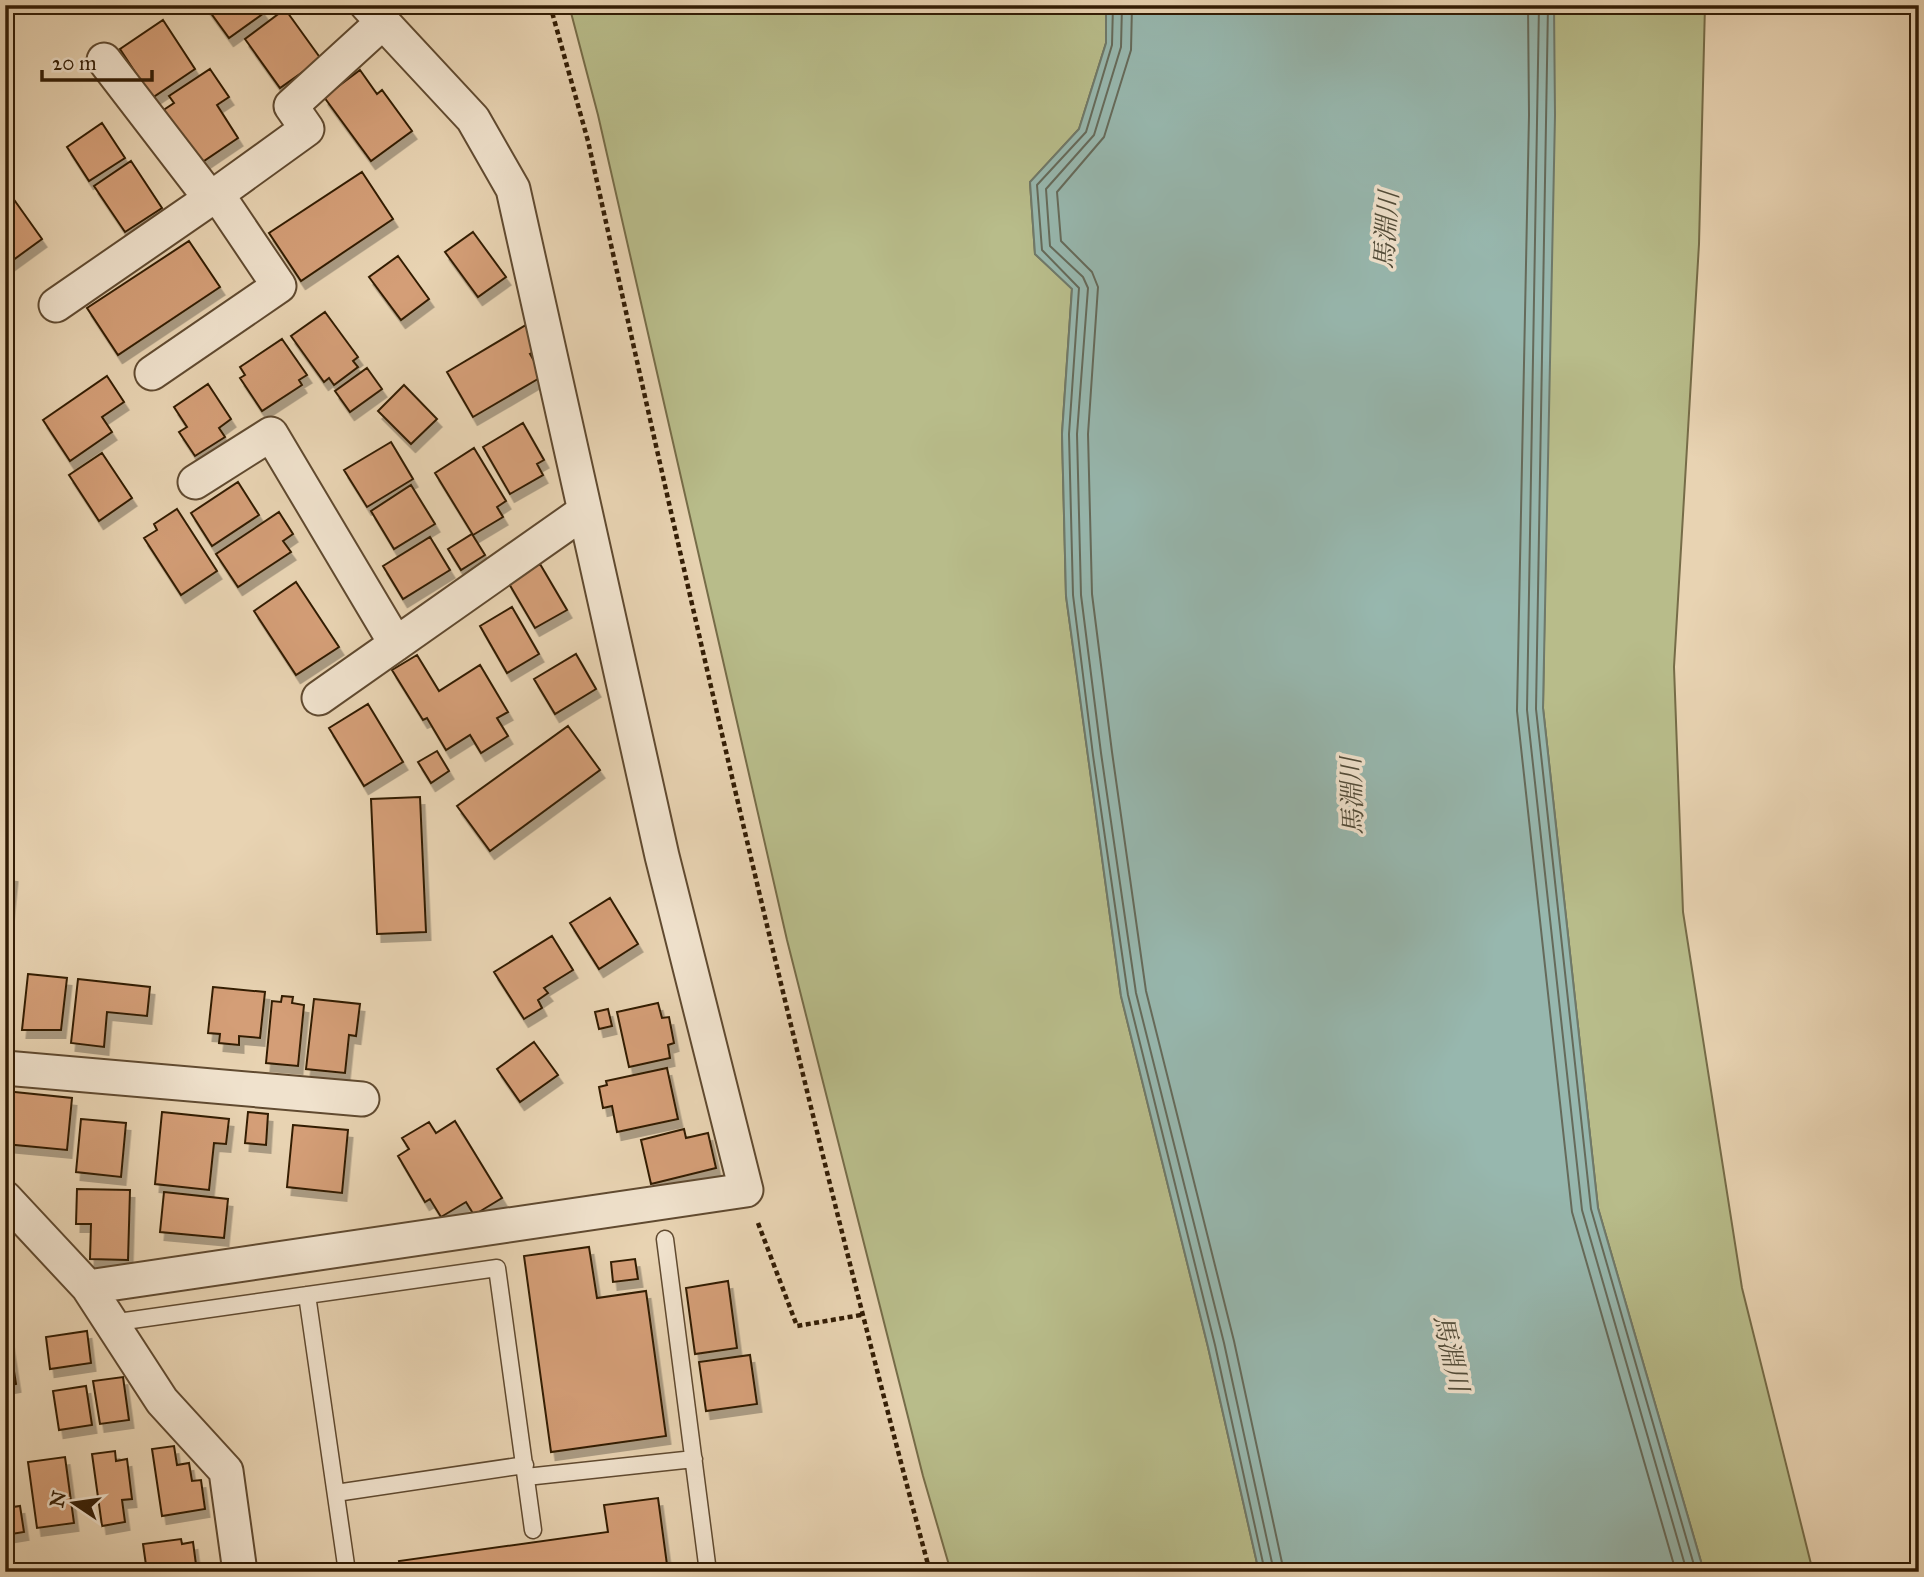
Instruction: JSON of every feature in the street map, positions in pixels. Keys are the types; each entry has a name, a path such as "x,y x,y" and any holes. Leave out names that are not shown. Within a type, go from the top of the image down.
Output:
{"street":[{"path":"56,304 307,130 291,106 375,14 473,119 513,189 662,856 746,1189 88,1287"},
{"path":"104,60 213,196 279,286 152,373"},
{"path":"195,482 271,434 396,644"},
{"path":"319,698 585,511"},
{"path":"5,1068 362,1100"},
{"path":"5,1198 88,1287 162,1401 226,1471 240,1572"}],"lane":[{"path":"664,1239 708,1572"},
{"path":"111,1323 497,1268 533,1530"},
{"path":"307,1295 347,1572"},
{"path":"335,1493 525,1471 694,1459"}],"path":[{"path":"550,5 588,141 789,1026 861,1315 930,1572"},
{"path":"746,1189 797,1326 861,1315"}],"green space":[{"path":"569,5 1106,5 1106,43 1079,129 1030,182 1035,254 1072,288 1062,434 1066,596 1121,996 1208,1347 1259,1572 951,1572 923,1476 787,940 598,115"},
{"path":"1554,5 1705,5 1699,244 1674,667 1683,912 1742,1288 1813,1572 1704,1572 1598,1208 1543,708"}],"water":[{"name":"馬淵川","path":"1106,5 1554,5 1555,115 1543,708 1598,1208 1704,1572 1259,1572 1208,1347 1121,996 1066,596 1062,434 1072,289 1035,254 1030,182 1079,129 1106,43"}],"building":[{"path":"205,5 258,5 264,13 229,38"},
{"path":"285,9 321,59 280,88 245,39"},
{"path":"163,20 195,69 152,98 120,49"},
{"path":"210,69 229,97 217,105 238,138 198,165 162,111 174,103 169,96"},
{"path":"360,70 377,94 382,90 412,131 371,161 324,97"},
{"path":"102,123 125,158 89,181 67,147"},
{"path":"131,161 162,208 125,232 94,186"},
{"path":"362,172 393,219 301,281 269,233"},
{"path":"5,187 42,239 5,266"},
{"path":"473,232 506,277 478,297 445,252"},
{"path":"189,241 220,287 118,355 87,308"},
{"path":"398,256 429,299 401,320 369,277"},
{"path":"325,312 358,357 353,361 358,367 334,385 329,378 324,382 291,336"},
{"path":"526,325 540,349 530,354 543,376 473,417 447,372"},
{"path":"282,339 307,375 299,380 302,385 262,411 240,378 245,375 240,367"},
{"path":"367,368 382,389 350,412 335,391"},
{"path":"107,376 124,402 102,417 112,432 70,461 43,420"},
{"path":"208,384 231,419 219,428 225,437 195,456 179,432 187,427 174,407"},
{"path":"404,385 437,419 411,444 378,411"},
{"path":"523,423 544,460 537,464 543,475 510,494 483,447"},
{"path":"391,442 413,479 367,507 344,470"},
{"path":"474,448 506,501 497,507 503,517 473,535 435,473"},
{"path":"102,453 132,498 99,521 69,475"},
{"path":"238,482 259,515 212,546 191,513"},
{"path":"411,485 435,524 394,549 371,511"},
{"path":"177,509 217,571 181,595 144,538 157,530 154,524"},
{"path":"279,512 293,534 283,541 291,552 238,587 216,554"},
{"path":"472,534 485,555 461,570 448,549"},
{"path":"430,537 450,570 403,599 383,566"},
{"path":"540,564 567,610 535,628 508,582"},
{"path":"296,582 339,647 296,675 254,611"},
{"path":"512,607 539,654 507,673 480,626"},
{"path":"576,654 596,689 555,714 534,679"},
{"path":"417,655 439,691 480,665 508,712 497,718 508,736 481,753 470,735 446,750 427,718 423,720 392,670"},
{"path":"368,704 403,762 364,786 329,728"},
{"path":"568,726 600,770 490,851 457,806"},
{"path":"437,751 449,771 431,783 418,762"},
{"path":"420,797 426,932 377,934 371,799"},
{"path":"5,873 13,874 9,913 5,912"},
{"path":"610,898 638,944 599,969 570,923"},
{"path":"552,936 573,970 544,988 548,993 538,1000 542,1008 524,1019 494,972"},
{"path":"28,974 67,978 61,1030 22,1030"},
{"path":"78,979 150,987 147,1016 107,1012 104,1047 71,1043"},
{"path":"213,987 265,992 260,1038 239,1036 239,1045 219,1043 220,1034 208,1033"},
{"path":"282,996 293,997 292,1003 304,1005 298,1066 266,1063 272,1001 281,1002"},
{"path":"314,999 360,1004 356,1036 349,1035 345,1073 306,1069"},
{"path":"658,1003 662,1018 669,1017 674,1043 668,1045 670,1058 629,1067 617,1012"},
{"path":"608,1009 612,1026 599,1029 595,1012"},
{"path":"534,1042 558,1075 520,1102 497,1069"},
{"path":"667,1068 678,1119 617,1132 612,1106 603,1108 599,1087 607,1085 606,1081"},
{"path":"5,1091 72,1098 67,1150 5,1144"},
{"path":"162,1112 229,1119 226,1144 214,1143 209,1190 155,1184"},
{"path":"248,1112 268,1114 266,1145 245,1143"},
{"path":"81,1119 126,1123 121,1177 76,1172"},
{"path":"455,1121 502,1198 474,1215 466,1202 441,1217 430,1199 425,1202 398,1156 409,1149 402,1138 429,1122 436,1133"},
{"path":"293,1125 348,1130 342,1193 287,1187"},
{"path":"684,1129 686,1138 708,1133 716,1168 651,1184 641,1140"},
{"path":"77,1189 130,1190 128,1260 90,1259 91,1224 76,1224"},
{"path":"164,1192 228,1199 224,1238 160,1232"},
{"path":"589,1247 597,1298 646,1291 666,1436 551,1452 524,1256"},
{"path":"635,1259 638,1279 613,1282 611,1262"},
{"path":"728,1281 737,1348 695,1354 686,1288"},
{"path":"87,1331 91,1363 50,1369 46,1337"},
{"path":"5,1339 9,1339 16,1384 5,1386"},
{"path":"750,1355 757,1404 706,1411 699,1362"},
{"path":"123,1377 129,1420 100,1424 93,1381"},
{"path":"86,1386 92,1425 59,1430 53,1391"},
{"path":"174,1446 177,1465 189,1463 192,1481 201,1480 205,1509 162,1516 152,1449"},
{"path":"115,1451 116,1461 127,1459 132,1499 122,1500 125,1522 102,1526 92,1454"},
{"path":"65,1457 74,1523 37,1528 28,1462"},
{"path":"658,1498 668,1572 401,1572 399,1561 608,1532 604,1505"},
{"path":"5,1501 6,1508 20,1506 24,1532 5,1535"},
{"path":"181,1539 182,1544 193,1542 197,1572 147,1572 143,1544"}]}
